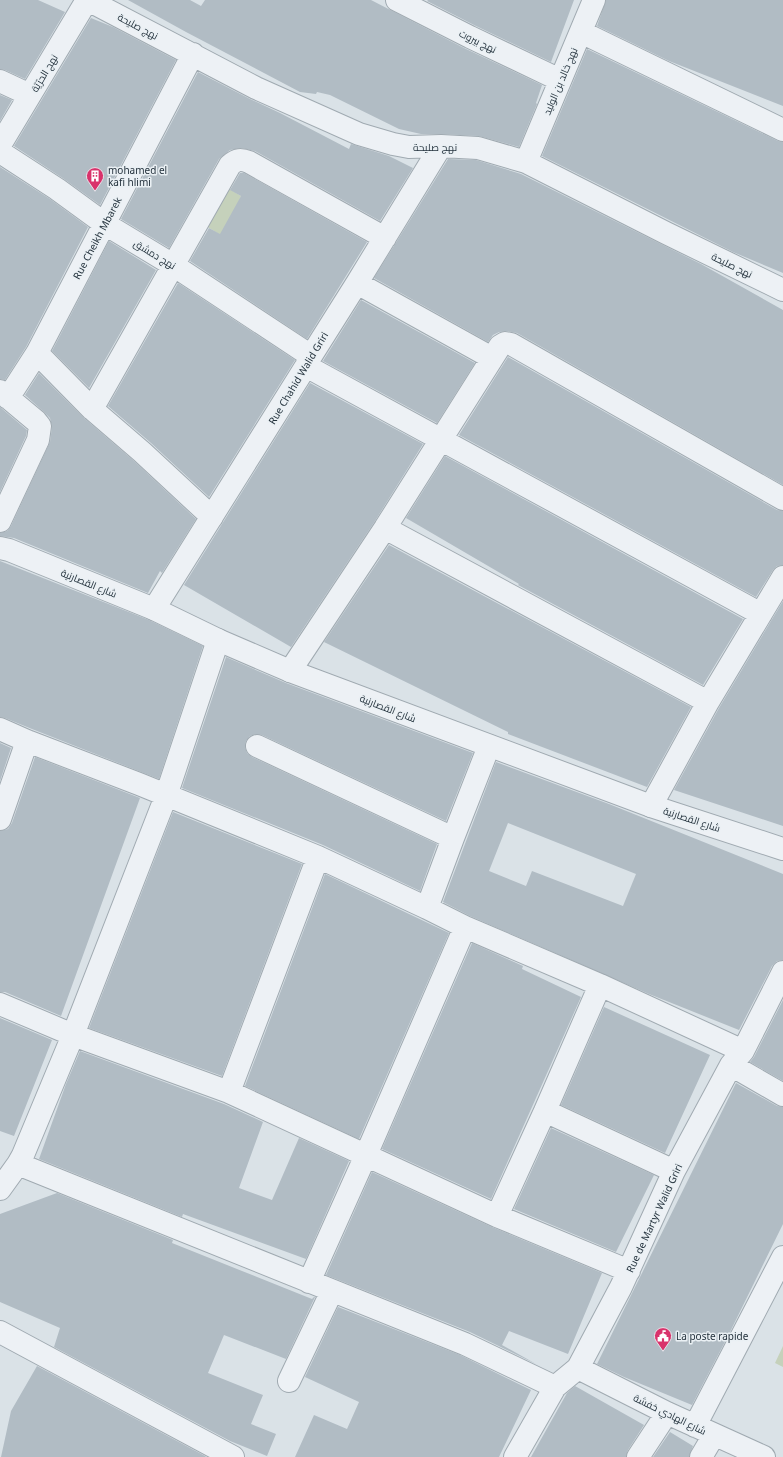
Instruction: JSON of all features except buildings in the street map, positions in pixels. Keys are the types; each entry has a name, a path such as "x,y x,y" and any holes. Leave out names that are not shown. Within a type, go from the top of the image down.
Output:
{"street":[{"path":"68,0 80,2 87,0"},
{"name":"نهج صليحة","path":"87,0 256,88 359,134 392,144 409,147 441,146 478,148 526,162 783,290"},
{"name":"نهج الحرّيّة","path":"0,145 87,0"},
{"name":"نهج خالد بن الوليد","path":"526,162 594,0"},
{"name":"نهج بيروت","path":"407,2 470,38 560,80"},
{"path":"581,32 783,130"},
{"name":"Rue Cheikh Mbarek","path":"4,395 38,353 193,54"},
{"path":"0,81 30,96"},
{"name":"Rue Chahid Walid Griri","path":"154,609 357,284 441,146"},
{"name":"نهج دمشق","path":"0,152 57,189 105,224 173,265 308,361 441,440 761,614"},
{"path":"92,409 230,165 236,160 242,159 249,162 385,238"},
{"path":"357,284 492,358"},
{"path":"290,671 441,440 492,358 500,346 505,343 511,344 783,499"},
{"path":"38,353 92,409 142,452 212,517"},
{"path":"0,521 38,440 40,432 40,426 36,421 4,395"},
{"path":"384,528 708,702"},
{"name":"شارع القصارنية","path":"0,548 9,550 154,609 218,640 290,671 650,806 783,849"},
{"path":"650,806 708,702 783,577"},
{"path":"0,1189 18,1164 72,1035 166,796 218,640"},
{"path":"0,729 318,857 465,927 600,985 737,1058 783,1095"},
{"path":"0,819 27,741"},
{"path":"257,746 453,838"},
{"path":"427,908 489,746"},
{"path":"229,1092 318,857"},
{"path":"309,1282 366,1156 465,927"},
{"name":"Rue de Martyr Walid Griri","path":"516,1457 555,1387 578,1368 629,1272 674,1171 783,972"},
{"path":"497,1216 545,1112 600,985"},
{"path":"0,1004 72,1035 229,1092 497,1216 629,1272"},
{"path":"545,1112 674,1171"},
{"path":"18,1164 464,1344 555,1387"},
{"path":"701,1457 705,1431 783,1257"},
{"path":"289,1381 332,1291"},
{"path":"0,1332 232,1457"},
{"name":"شارع الهادي خفشة","path":"578,1368 667,1413 764,1457"},
{"path":"638,1457 667,1413"}],"green space":[{"path":"223,185 241,196 224,237 201,223"},
{"path":"783,1346 783,1367 775,1363"}],"place":[{"name":"mohamed el kafi hlimi","path":"95,191"},
{"name":"La poste rapide","path":"663,1351"}]}
